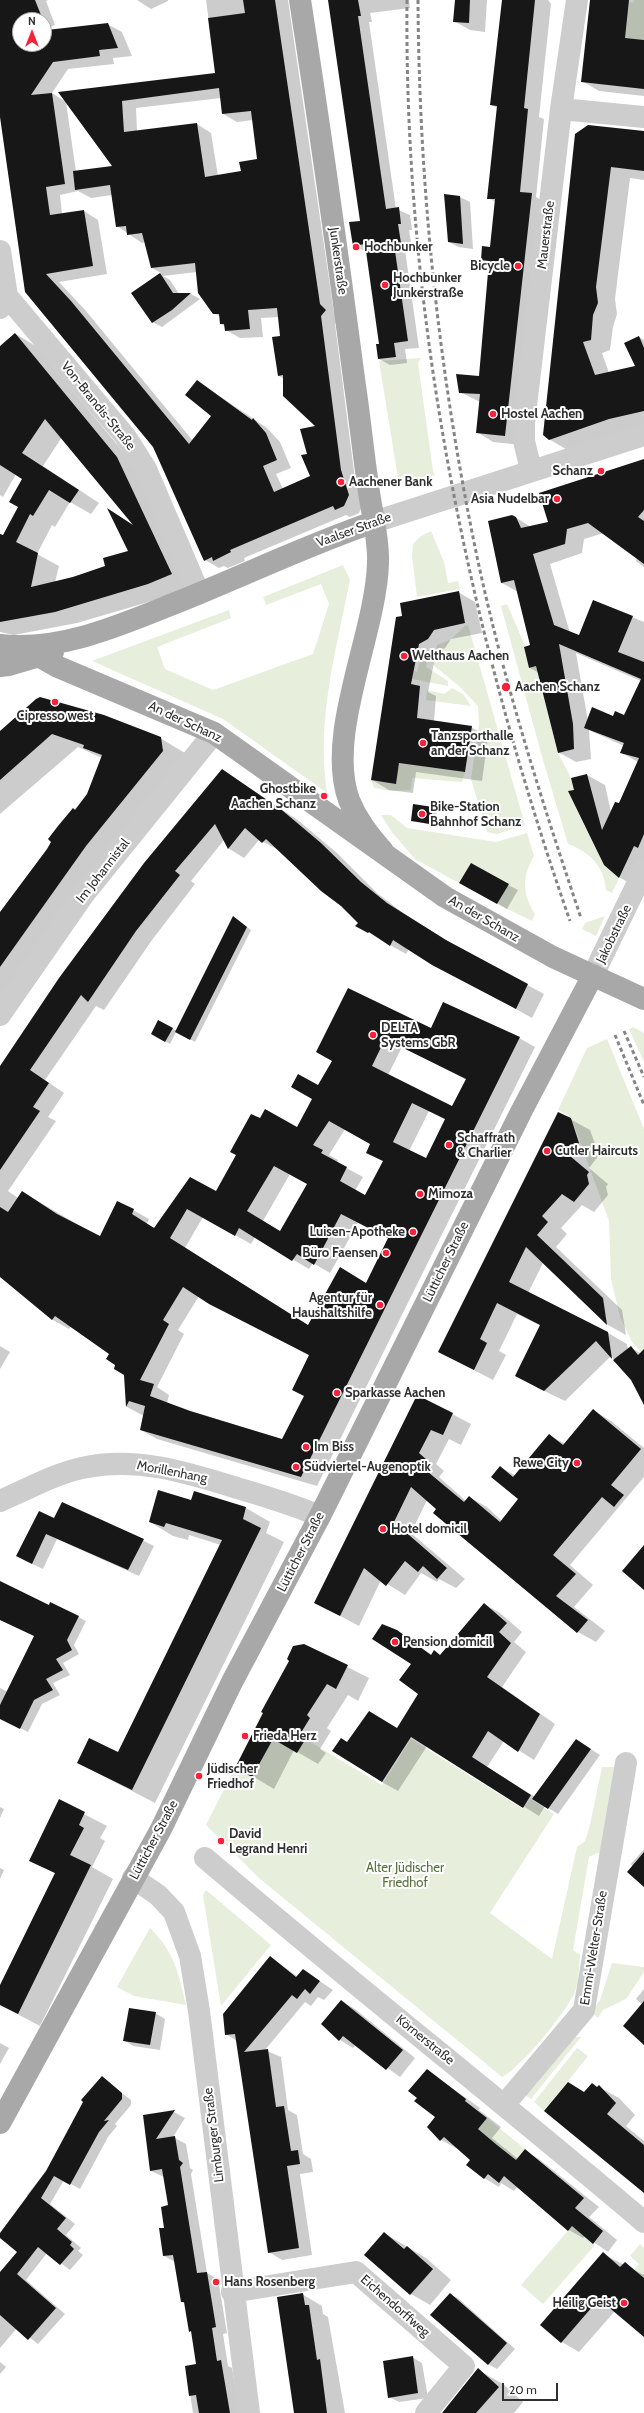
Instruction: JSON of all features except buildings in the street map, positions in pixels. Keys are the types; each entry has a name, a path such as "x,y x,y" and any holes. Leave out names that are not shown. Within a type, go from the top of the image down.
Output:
{"main road":[{"name":"Junkerstraße","path":"300,0 374,522"},
{"name":"Vaalser Straße","path":"0,645 43,655 70,640 137,618 374,522"},
{"name":"An der Schanz","path":"374,522 378,564 367,637 355,677 348,716 343,759 344,782 349,799 365,830 383,851"},
{"name":"An der Schanz","path":"5,666 43,655 214,733 383,851 412,875 444,897 524,942 644,999"},
{"name":"Lütticher Straße","path":"0,2123 172,1808 232,1682 320,1516 521,1112 593,976"}],"street":[{"name":"Mauerstraße","path":"531,470 524,441 524,423 561,109 577,0"},
{"path":"561,109 644,117"},
{"path":"0,251 3,302"},
{"name":"Von-Brandis-Straße","path":"3,302 125,436 146,469 199,593"},
{"name":"Vaalser Straße","path":"374,522 531,470 644,435"},
{"name":"Im Johannistal","path":"0,1015 84,894 214,733"},
{"name":"Jakobstraße","path":"593,976 644,870"},
{"name":"Morillenhang","path":"0,1501 82,1468 122,1463 154,1466 181,1471 293,1505 320,1516"},
{"name":"Emmi-Welter-Straße","path":"504,2105 584,2010 626,1763"},
{"name":"Körnerstraße","path":"205,1858 290,1931 504,2105 644,2222"},
{"name":"Limburger Straße","path":"134,1878 158,1895 174,1912 190,1956 200,2018 232,2292 249,2413"},
{"name":"Eichendorffweg","path":"232,2292 356,2272 464,2366 426,2413"}],"green space":[{"path":"634,0 644,0 644,40 625,38 629,2 633,3"},
{"path":"421,358 418,363 433,471 435,475 402,484 398,478 379,361"},
{"path":"431,531 444,562 448,583 458,581 460,589 417,597 412,556 413,544 421,536"},
{"path":"343,565 350,580 329,686 326,712 324,766 327,793 223,719 92,661 229,610 231,618 157,647 165,669 213,690 313,654 329,604 321,584 266,605 263,597"},
{"path":"507,604 525,646 529,668 536,666 558,753 571,778 574,790 569,791 604,865 619,878 612,893 606,890 605,881 599,867 594,861 583,851 568,844 541,753 501,606"},
{"path":"468,625 525,825 497,834 487,832 471,779 479,724 478,706 458,685 433,665 437,645 450,640"},
{"path":"422,651 429,652 426,667 448,681 448,686 412,679 414,671 417,672"},
{"path":"452,688 463,694 471,706 426,700 427,690 444,694"},
{"path":"399,763 465,772 462,782 412,778 411,790 392,791 374,788 371,780 396,784"},
{"path":"381,815 391,815 407,828 496,842 527,833 534,856 527,871 525,885 528,899 535,914 532,921 497,904 509,884 459,883 415,859 391,831"},
{"path":"605,916 596,936 582,929 585,923"},
{"path":"633,1027 644,1033 644,1062 629,1029"},
{"path":"607,1039 644,1129 644,1356 631,1340 620,1317 611,1279 609,1221 571,1117 558,1110 587,1048"},
{"name":"Alter Jüdischer Friedhof","path":"262,1713 382,1785 411,1739 523,1809 530,1799 554,1814 490,1913 552,1959 577,1847 585,1841 589,1829 602,1767 615,1767 602,1853 597,1853 589,1857 573,1950 580,1955 578,1979 575,1992 563,2012 542,2039 510,2072 502,2077 260,1879 206,1825"},
{"path":"206,1890 271,1945 221,2006 203,1895"},
{"path":"150,1928 165,1946 170,1955 178,1973 186,2005 134,1996 117,1987"},
{"path":"612,1963 644,1967 644,1972 626,1999 603,2010 598,2018 591,2013 600,2000"},
{"path":"572,2037 581,2037 531,2099 525,2095"},
{"path":"577,2048 588,2056 544,2111 534,2102"},
{"path":"487,2118 525,2149 516,2160 478,2129"},
{"path":"572,2226 595,2245 543,2304 521,2285"},
{"path":"640,2244 644,2248 644,2278 634,2270 639,2264 630,2256"}],"railway":[{"path":"407,0 409,118 417,235 430,352 449,468 472,583 501,697 533,809 570,921"},
{"path":"418,0 422,138 433,275 441,343 462,479 485,594 509,688 536,780 581,918"},
{"path":"624,1031 644,1077"},
{"path":"615,1035 644,1105"}],"place":[{"name":"Hochbunker","path":"356,247"},
{"name":"Bicycle","path":"518,266"},
{"name":"Hochbunker Junkerstraße","path":"385,285"},
{"name":"Hostel Aachen","path":"493,414"},
{"name":"Schanz","path":"601,471"},
{"name":"Aachener Bank","path":"341,482"},
{"name":"Asia Nudelbar","path":"557,499"},
{"name":"Welthaus Aachen","path":"404,656"},
{"name":"Aachen Schanz","path":"506,687"},
{"name":"Cipresso west","path":"55,702"},
{"name":"Tanzsporthalle an der Schanz","path":"423,743"},
{"name":"Ghostbike Aachen Schanz","path":"324,796"},
{"name":"Bike-Station Bahnhof Schanz","path":"422,814"},
{"name":"DELTA Systems GbR","path":"373,1035"},
{"name":"Schaffrath & Charlier","path":"449,1145"},
{"name":"Cutler Haircuts","path":"547,1151"},
{"name":"Mimoza","path":"420,1194"},
{"name":"Luisen-Apotheke","path":"413,1232"},
{"name":"Büro Faensen","path":"386,1253"},
{"name":"Agentur für Haushaltshilfe","path":"380,1305"},
{"name":"Sparkasse Aachen","path":"337,1393"},
{"name":"Im Biss","path":"306,1447"},
{"name":"Rewe City","path":"577,1463"},
{"name":"Südviertel-Augenoptik","path":"296,1467"},
{"name":"Hotel domicil","path":"383,1529"},
{"name":"Pension domicil","path":"395,1642"},
{"name":"Frieda Herz","path":"245,1736"},
{"name":"Jüdischer Friedhof","path":"199,1776"},
{"name":"David Legrand Henri","path":"221,1841"},
{"name":"Hans Rosenberg","path":"216,2282"},
{"name":"Heilig Geist","path":"624,2303"}]}
